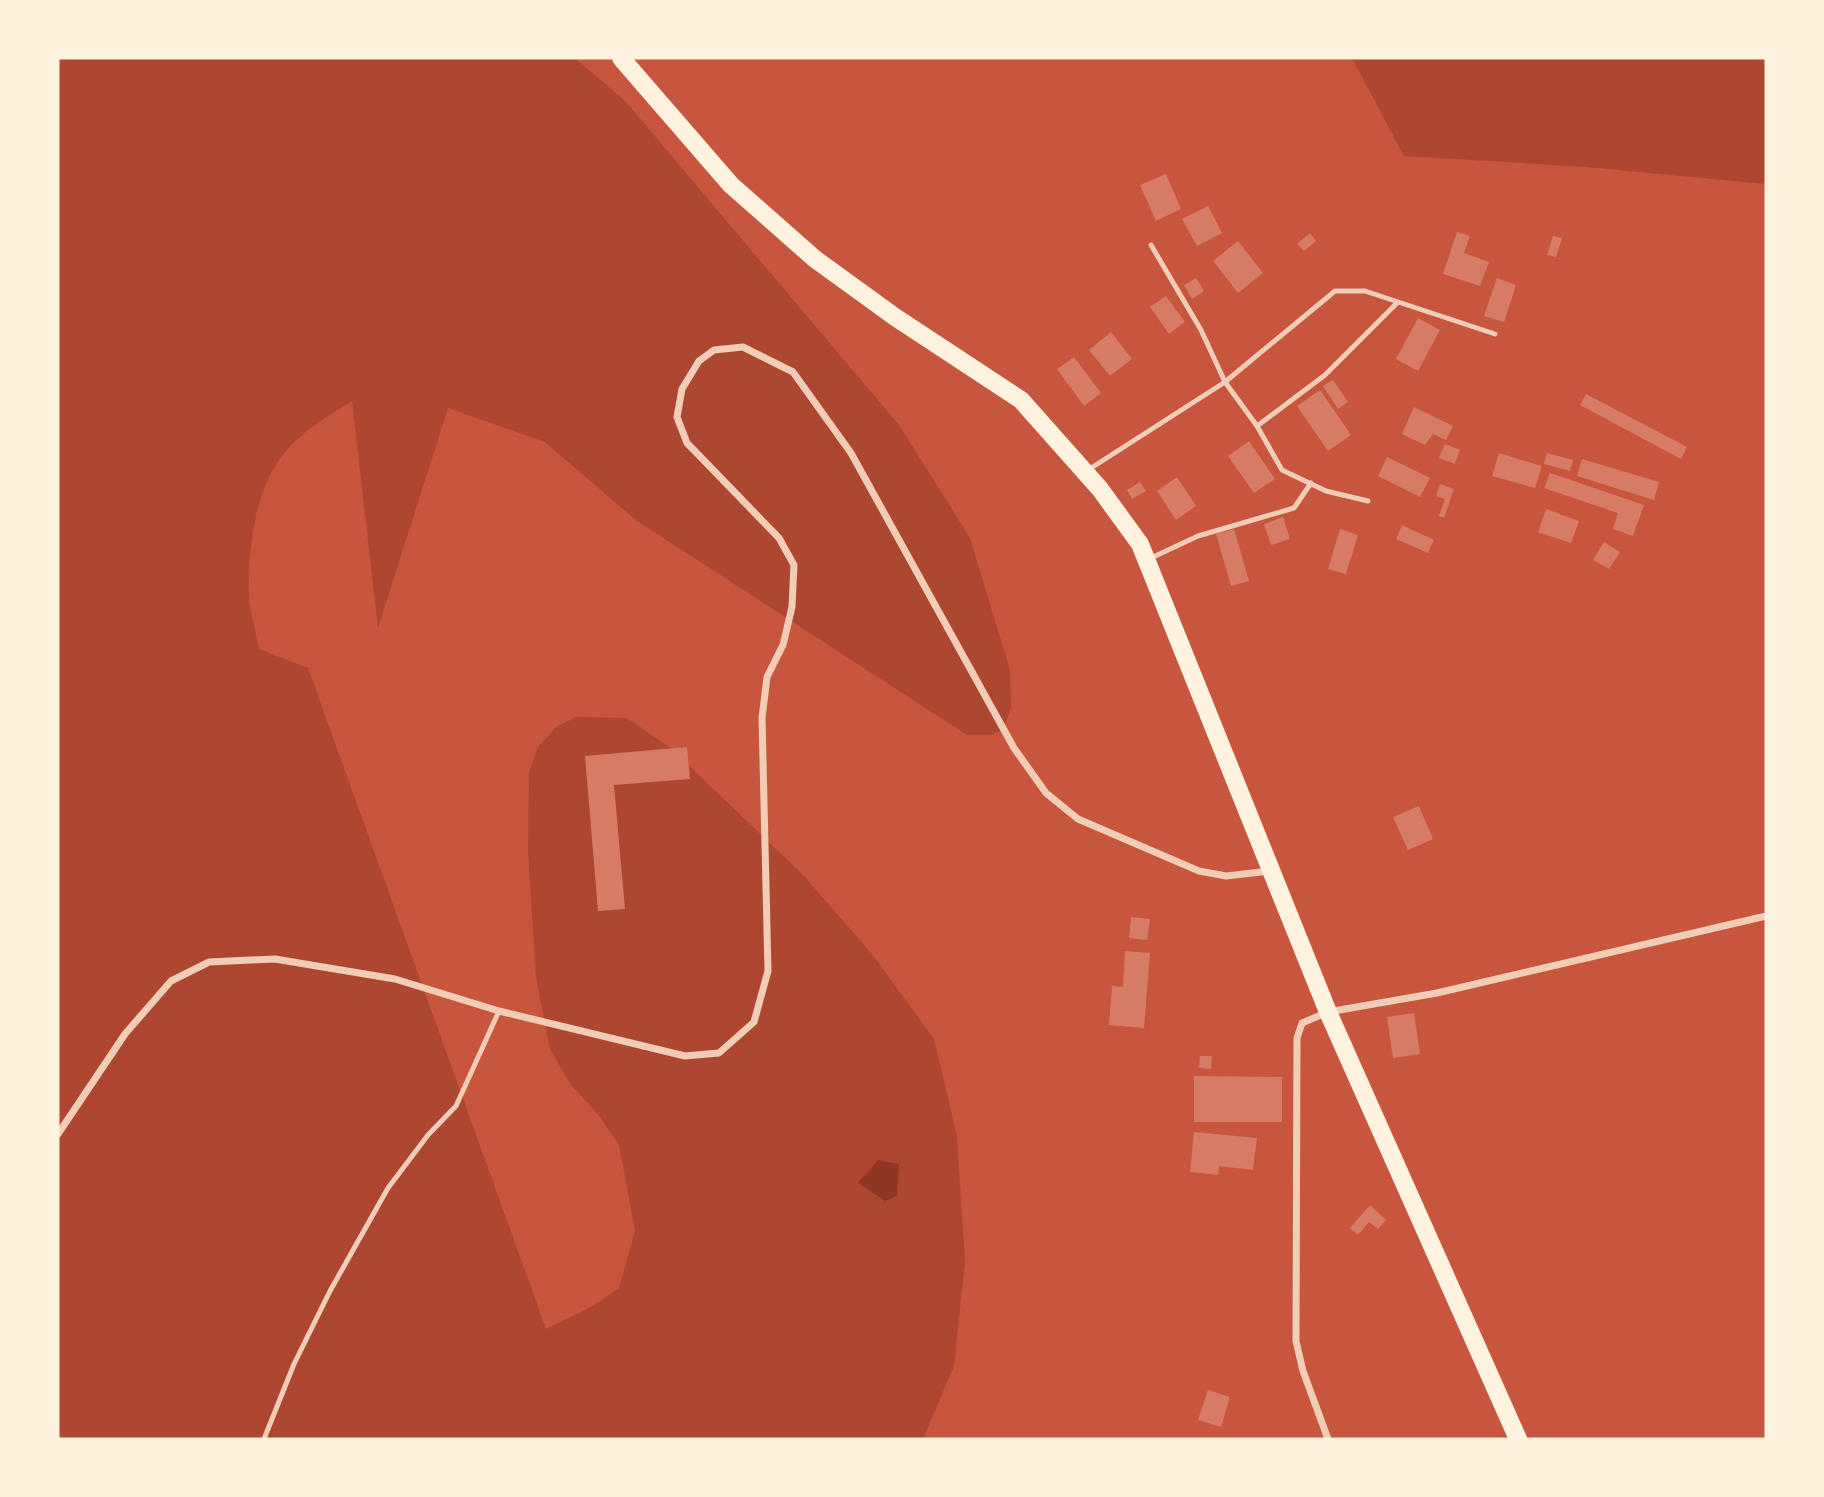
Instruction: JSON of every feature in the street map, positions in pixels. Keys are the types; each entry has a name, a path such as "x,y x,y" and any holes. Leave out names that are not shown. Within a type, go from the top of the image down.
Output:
{"highway":[{"path":"621,58 731,185 814,259 895,317 1021,400 1085,472 1140,544 1328,1012 1518,1439"}],"street":[{"path":"58,1134 125,1034 171,981 209,962 275,959 382,977 499,1011 685,1056 719,1053 734,1043 754,1021 768,971 762,718 766,677 783,645 792,607 794,565 779,538 709,469 687,443 682,430 677,416 682,389 699,361 714,350 743,347 793,372 851,453 1014,748 1046,793 1078,819 1199,871 1226,876 1272,871"},
{"path":"1328,1439 1303,1371 1296,1341 1297,1038 1302,1023 1328,1012 1437,993 1766,916"}],"lane":[{"path":"1151,245 1201,330 1225,382 1257,426 1282,470 1326,491 1368,501"},
{"path":"1085,472 1225,382 1335,292 1365,291 1495,334"},
{"path":"1257,426 1325,374 1397,303"},
{"path":"1147,560 1198,536 1294,508 1311,483"},
{"path":"264,1439 294,1364 330,1291 388,1188 428,1135 456,1106 499,1011"}],"shaded area":[{"path":"58,58 575,58 626,102 899,425 970,538 1010,670 1011,708 1003,730 990,735 967,735 637,521 545,442 448,408 378,628 352,401 299,438 274,468 259,503 249,578 250,603 259,649 308,668 546,1329 593,1306 619,1288 635,1231 619,1145 597,1113 571,1085 550,1049 536,977 528,851 529,773 538,747 556,727 576,717 627,718 672,749 804,876 872,954 934,1039 957,1136 965,1262 954,1366 923,1439 58,1439"},
{"path":"1352,58 1766,58 1766,184 1586,167 1404,156"},
{"path":"878,1160 899,1164 897,1196 885,1201 858,1183"}],"building":[{"path":"1166,174 1181,209 1156,221 1140,185"},
{"path":"1208,206 1222,233 1197,246 1182,219"},
{"path":"1457,232 1470,236 1464,253 1489,262 1480,286 1443,274"},
{"path":"1310,233 1316,241 1304,251 1297,244"},
{"path":"1553,236 1562,238 1556,257 1547,255"},
{"path":"1238,241 1263,273 1238,293 1213,261"},
{"path":"1196,278 1204,291 1192,299 1184,285"},
{"path":"1497,278 1516,285 1504,322 1484,316"},
{"path":"1166,296 1185,322 1169,334 1150,307"},
{"path":"1418,318 1440,330 1418,371 1396,359"},
{"path":"1111,332 1132,359 1110,376 1089,350"},
{"path":"1074,357 1101,393 1084,406 1057,369"},
{"path":"1333,380 1348,402 1338,409 1323,386"},
{"path":"1320,390 1351,435 1328,451 1297,406"},
{"path":"1586,394 1687,447 1681,459 1580,405"},
{"path":"1414,407 1453,426 1446,440 1433,434 1425,445 1402,434"},
{"path":"1249,441 1275,479 1254,493 1228,456"},
{"path":"1445,444 1460,450 1455,464 1439,458"},
{"path":"1499,453 1542,466 1535,488 1492,476"},
{"path":"1547,453 1573,460 1570,471 1544,464"},
{"path":"1387,457 1430,478 1420,497 1378,476"},
{"path":"1582,459 1659,482 1654,500 1577,476"},
{"path":"1550,473 1644,505 1633,536 1613,529 1618,513 1544,488"},
{"path":"1177,477 1196,506 1176,520 1157,491"},
{"path":"1140,482 1146,491 1132,499 1127,490"},
{"path":"1440,484 1454,489 1444,518 1439,516 1445,499 1436,496"},
{"path":"1546,509 1579,521 1571,543 1538,532"},
{"path":"1283,517 1290,539 1271,545 1264,524"},
{"path":"1402,525 1434,540 1428,553 1396,539"},
{"path":"1234,529 1249,581 1231,586 1216,534"},
{"path":"1340,529 1358,535 1346,574 1328,569"},
{"path":"1604,542 1620,552 1609,569 1593,560"},
{"path":"687,747 690,779 614,785 625,909 598,911 585,756"},
{"path":"1419,806 1433,839 1408,850 1393,817"},
{"path":"1131,917 1150,919 1147,940 1129,938"},
{"path":"1125,951 1150,953 1144,1028 1109,1025 1112,986 1123,987"},
{"path":"1414,1013 1420,1054 1393,1058 1387,1017"},
{"path":"1200,1056 1212,1056 1211,1069 1199,1068"},
{"path":"1194,1076 1282,1077 1282,1122 1194,1122"},
{"path":"1194,1132 1257,1138 1253,1170 1219,1166 1218,1175 1190,1172"},
{"path":"1370,1205 1386,1220 1378,1229 1369,1222 1358,1235 1350,1228"},
{"path":"1208,1390 1230,1397 1221,1427 1198,1420"}]}
